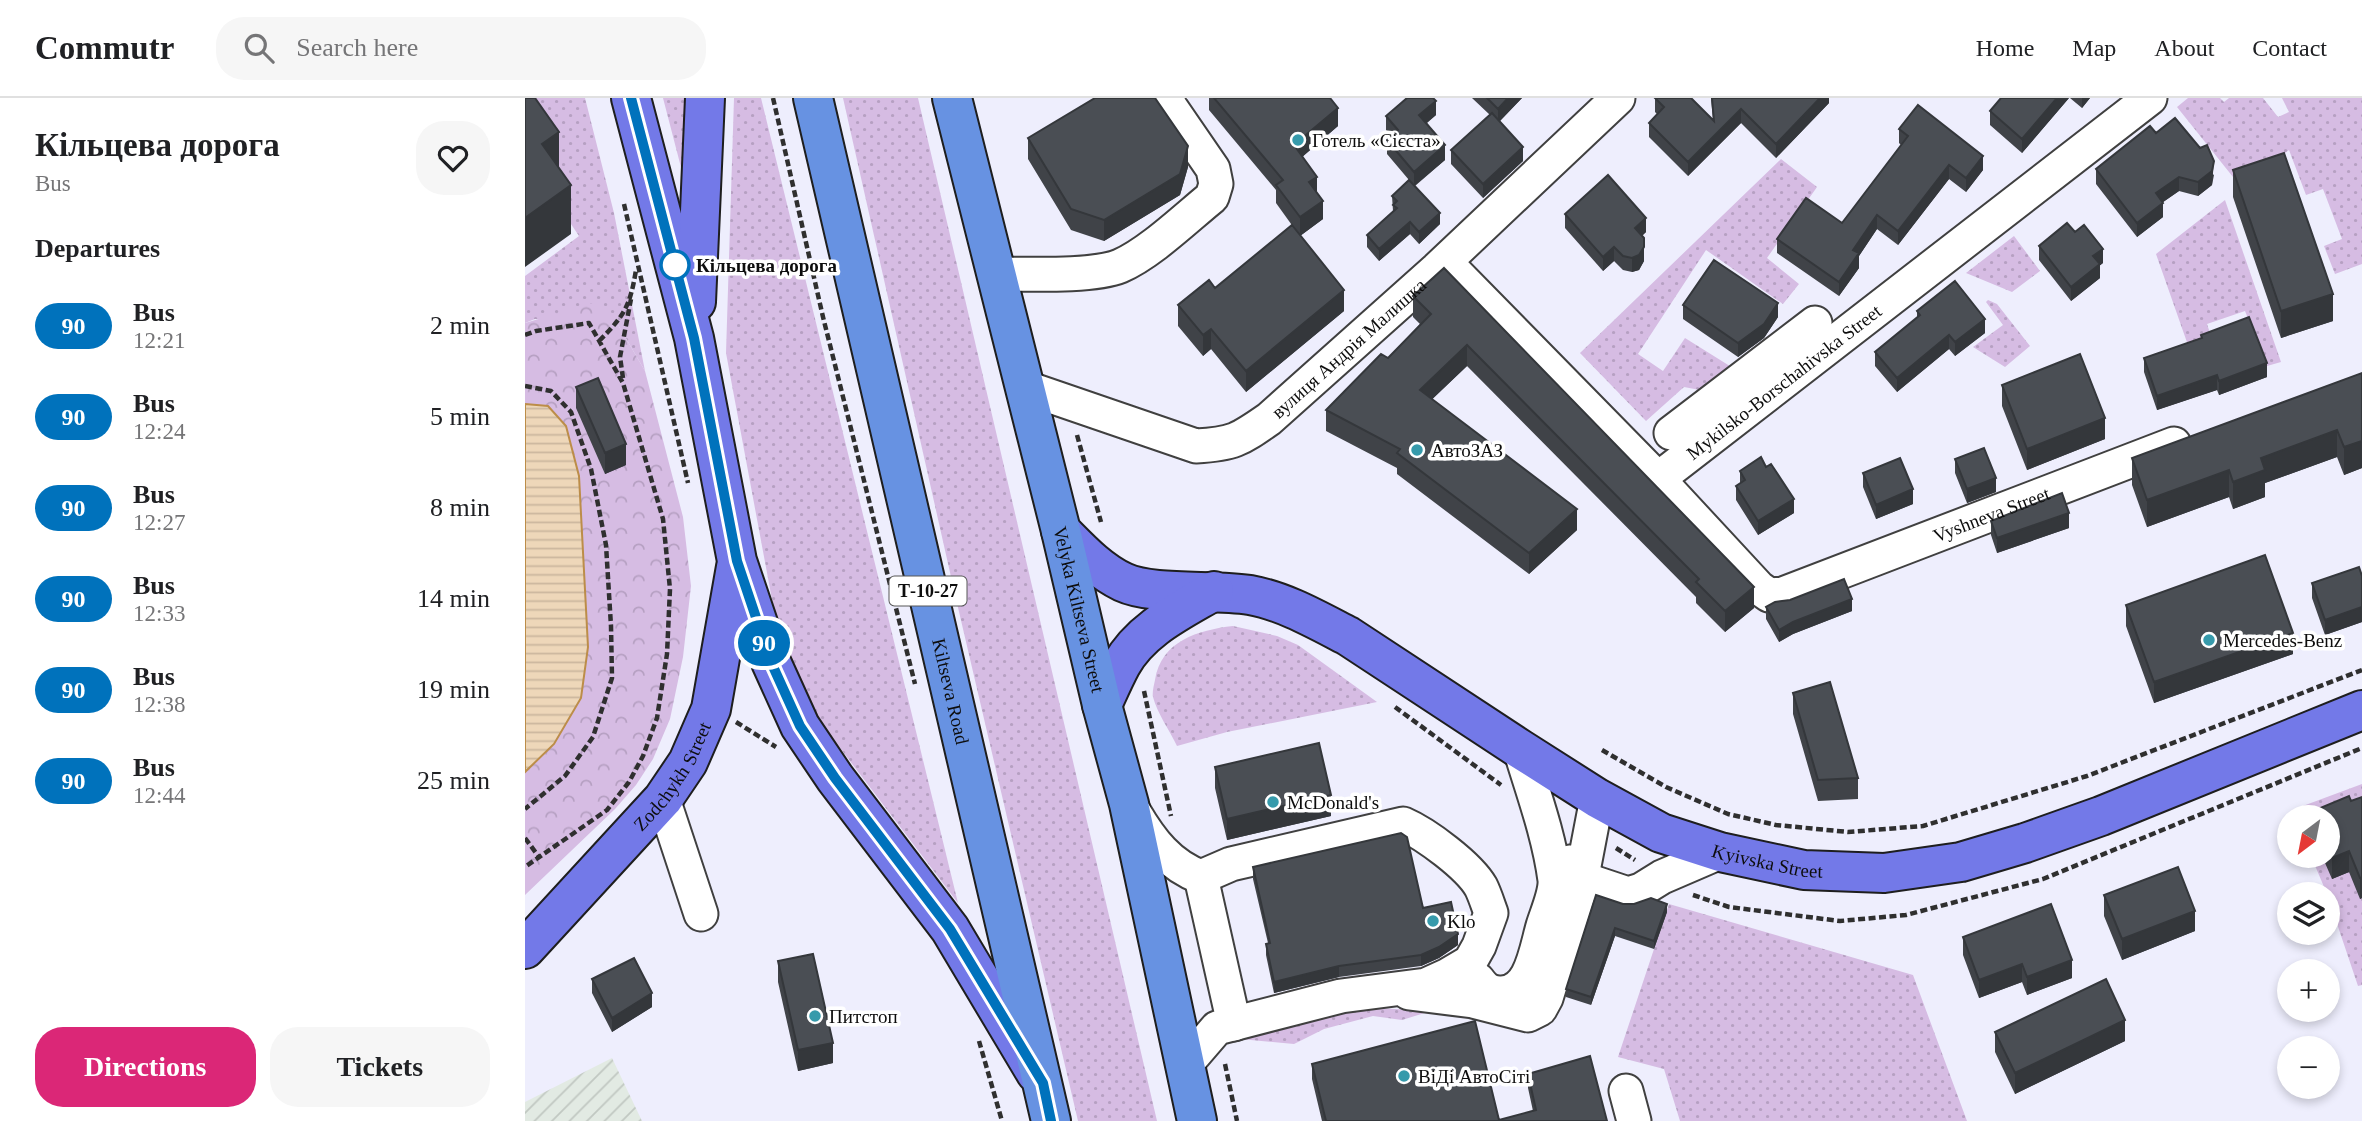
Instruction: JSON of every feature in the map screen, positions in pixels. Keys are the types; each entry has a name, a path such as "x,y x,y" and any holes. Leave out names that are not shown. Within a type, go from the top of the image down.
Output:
{"highway":[{"name":"Kiltseva Road","path":"813,98 1051,1121"},
{"name":"Velyka Kiltseva Street","path":"952,98 1102,705 1129,804 1197,1121"}],"main road":[{"path":"632,98 694,338 737,561 771,662 800,726 835,778 950,929 1043,1083"},
{"path":"694,338 705,98"},
{"name":"Kyivska Street","path":"1061,531 1091,562 1124,583 1159,590 1252,595 1280,604 1338,631 1520,749 1593,815 1661,832 1720,852 1804,870 1884,873 1961,862 2101,816 2362,710"},
{"name":"Zodchykh Street","path":"525,949 663,799 688,762 711,710 737,561"},
{"path":"1102,705 1122,663 1143,638 1162,621 1214,591"}],"street":[{"path":"996,274 1099,271 1121,266 1212,197 1216,184 1213,169 1169,106 1168,98"},
{"name":"вулиця Андрія Малишка","path":"1024,387 1196,446 1224,445 1244,436 1269,419 1445,262 1618,98"},
{"name":"Mykilsko-Borschahivska Street","path":"1658,479 1789,360 2150,98"},
{"path":"1445,262 1658,479"},
{"path":"1671,433 1789,360 1815,323"},
{"name":"Vyshneva Street","path":"1658,479 1759,588 1769,595 1783,594 2206,432"},
{"path":"1520,749 1566,877 1624,905 1645,897 1662,877 1720,852"},
{"path":"663,799 701,914"},
{"path":"1129,804 1152,843 1184,871 1201,877 1231,863 1403,824 1422,832 1448,853 1480,886 1491,913 1474,954 1477,979 1485,989 1496,993 1510,993 1522,985 1530,970 1555,883 1544,820"},
{"path":"1374,990 1473,1001 1528,1015 1540,1009 1546,998 1581,884 1593,815"},
{"path":"1201,877 1225,1026"},
{"path":"1186,1064 1225,1026 1341,996 1426,985 1474,954"}],"path":[{"path":"773,98 823,317 916,690"},
{"path":"624,202 690,492"},
{"path":"525,867 607,810 629,782 657,718 667,654 670,589 663,519 624,383 620,357 636,270"},
{"path":"599,341 617,323 631,299"},
{"path":"525,335 589,323 624,383"},
{"path":"525,386 551,391 571,412 591,468 606,545 612,678 593,737 565,776 525,809"},
{"path":"1075,428 1101,522"},
{"path":"1602,750 1666,787 1728,814 1776,825 1848,832 1923,826 2087,776 2362,670"},
{"path":"1144,688 1172,817"},
{"path":"1391,704 1544,820"},
{"path":"711,710 776,749"},
{"path":"711,710 742,725 776,747 783,757"},
{"path":"1593,815 1662,877"},
{"path":"525,838 539,858"},
{"path":"1225,1026 1237,1121"},
{"path":"978,1038 1002,1121"}],"shaded area":[{"path":"525,404 548,406 566,426 579,476 588,647 581,698 554,744 525,772"},
{"path":"612,1058 642,1121 525,1121 525,1102"}],"green space":[{"path":"525,98 585,98 614,213 645,371 617,323 535,319 525,323 525,276 579,236 551,194 525,122"},
{"path":"663,98 692,98 690,202"},
{"path":"734,98 761,98 958,903 818,719 792,661 773,605 726,353"},
{"path":"843,98 918,98 1157,1121 1078,1121"},
{"path":"2188,98 2220,98 2224,102 2229,98 2263,98 2278,117 2289,112 2282,98 2362,98 2362,264 2335,274 2324,246 2342,239 2323,189 2306,195 2289,150 2241,187 2177,107"},
{"path":"1781,159 1817,187 1767,258 1799,284 1783,304 1706,250 1638,354 1663,371 1685,338 1733,368 1705,391 1684,387 1646,421 1580,353"},
{"path":"2225,200 2281,362 2267,366 2245,311 2207,324 2212,339 2189,348 2156,254"},
{"path":"2014,236 2040,271 2012,292 1966,273"},
{"path":"1988,300 1997,304 2030,346 2005,367 1973,347 2003,325 1986,302"},
{"path":"596,302 617,323 645,371 683,517 691,586 683,657 670,719 653,759 636,785 615,809 525,895 525,772 554,744 548,406 525,404 525,323"},
{"path":"1233,626 1277,636 1298,645 1377,702 1227,732 1177,746 1153,697 1159,667 1173,647 1183,640 1207,631"},
{"path":"2362,784 2362,985 2358,986 2340,933 2340,882 2322,882 2316,868 2340,868 2340,805 2305,805"},
{"path":"1669,904 1913,975 1967,1121 1680,1121 1664,1069 1618,1057"},
{"path":"1377,1008 1431,1011 1402,1020 1373,1016 1324,1029 1294,1044 1240,1039 1264,1026"}],"building":[{"path":"525,98 535,98 559,132 542,144 571,185 525,218"},
{"path":"1095,98 1155,98 1188,146 1180,174 1104,220 1071,209 1028,138"},
{"path":"1214,98 1330,98 1338,108 1294,145 1317,177 1309,182 1323,201 1300,217 1276,185 1283,180"},
{"path":"1407,98 1433,98 1436,101 1419,115 1445,145 1414,172 1387,140 1398,130 1386,116"},
{"path":"1487,98 1508,98 1498,109"},
{"path":"1655,98 1691,98 1714,121 1712,98 1820,98 1776,144 1741,109 1688,162 1649,123 1664,107"},
{"path":"2001,98 2057,98 2022,139 1990,111"},
{"path":"1918,105 1983,156 1966,178 1949,165 1898,231 1877,215 1853,250 1859,253 1839,282 1777,239 1806,198 1842,223 1908,136 1899,129"},
{"path":"1492,113 1523,147 1483,184 1451,150"},
{"path":"2175,118 2200,148 2207,145 2214,161 2212,171 2198,182 2179,177 2156,193 2163,203 2137,223 2096,169 2150,126 2156,133"},
{"path":"2284,153 2333,294 2281,311 2233,170"},
{"path":"1608,175 1646,218 1635,228 1644,238 1644,247 1639,255 1632,258 1623,256 1614,247 1603,257 1565,214"},
{"path":"1409,180 1440,213 1419,232 1410,222 1379,249 1367,235 1397,208 1393,205 1397,201 1392,196"},
{"path":"2067,223 2075,232 2084,225 2103,249 2093,256 2100,264 2071,287 2039,246"},
{"path":"1292,225 1344,290 1246,371 1211,329 1203,335 1178,305 1209,280 1215,288"},
{"path":"1714,260 1778,303 1764,324 1738,343 1683,305"},
{"name":"АвтоЗАЗ","path":"1444,268 1754,587 1725,611 1696,582 1699,579 1467,345 1420,390 1577,509 1529,553 1397,453 1400,449 1326,410 1381,354 1388,358 1431,314 1413,296"},
{"path":"1955,281 1985,319 1955,342 1949,335 1897,378 1875,352 1920,315 1917,311"},
{"path":"2249,317 2267,363 2219,381 2217,375 2157,396 2144,358 2202,338 2201,335"},
{"path":"2080,354 2105,418 2027,449 2002,385"},
{"path":"2362,373 2362,441 2344,447 2337,430 2261,458 2265,470 2233,482 2229,470 2147,500 2132,458"},
{"path":"598,378 626,444 605,453 576,387"},
{"path":"1984,448 1996,478 1967,489 1955,459"},
{"path":"1761,457 1766,467 1771,464 1794,499 1758,521 1736,486 1745,480 1740,471"},
{"path":"1900,458 1913,489 1876,505 1863,473"},
{"path":"2062,493 2069,513 1997,538 1991,521"},
{"name":"Mercedes-Benz","path":"2265,555 2293,633 2154,682 2126,605"},
{"path":"2359,567 2362,576 2362,607 2325,620 2312,583"},
{"path":"1844,579 1852,599 1779,630 1766,607 1775,602 1790,600"},
{"path":"1830,682 1858,778 1818,780 1793,693"},
{"path":"1319,743 1331,795 1227,819 1215,767"},
{"path":"2349,796 2351,801 2362,797 2362,878 2349,851 2340,855 2340,805 2327,805"},
{"path":"1401,833 1407,837 1423,908 1451,902 1458,934 1421,955 1339,966 1274,982 1266,944 1270,943 1253,867"},
{"path":"2178,867 2195,911 2122,939 2104,895"},
{"path":"1596,895 1623,904 1634,904 1651,898 1667,904 1654,941 1615,928 1591,997 1566,989"},
{"path":"2051,904 2072,960 2027,977 2022,964 1979,980 1963,937"},
{"path":"813,954 833,1043 798,1050 778,961"},
{"path":"634,958 652,993 612,1018 592,979"},
{"path":"2106,979 2125,1020 2015,1073 1995,1032"},
{"name":"ВіДі АвтоСіті","path":"1475,1021 1499,1120 1536,1110 1528,1074 1590,1056 1607,1121 1326,1121 1312,1064"}],"bus line":[{"name":"90","path":"631,98 694,338 737,561 771,662 800,726 835,778 950,929 1043,1083 1051,1121"}],"place":[{"name":"Готель «Сієста»","path":"1298,140"},
{"name":"Кільцева дорога","path":"675,265"},
{"name":"АвтоЗАЗ","path":"1417,450"},
{"name":"Mercedes-Benz","path":"2209,640"},
{"name":"McDonald's","path":"1273,802"},
{"name":"Klo","path":"1433,921"},
{"name":"Питстоп","path":"815,1016"},
{"name":"ВіДі АвтоСіті","path":"1404,1076"}]}
